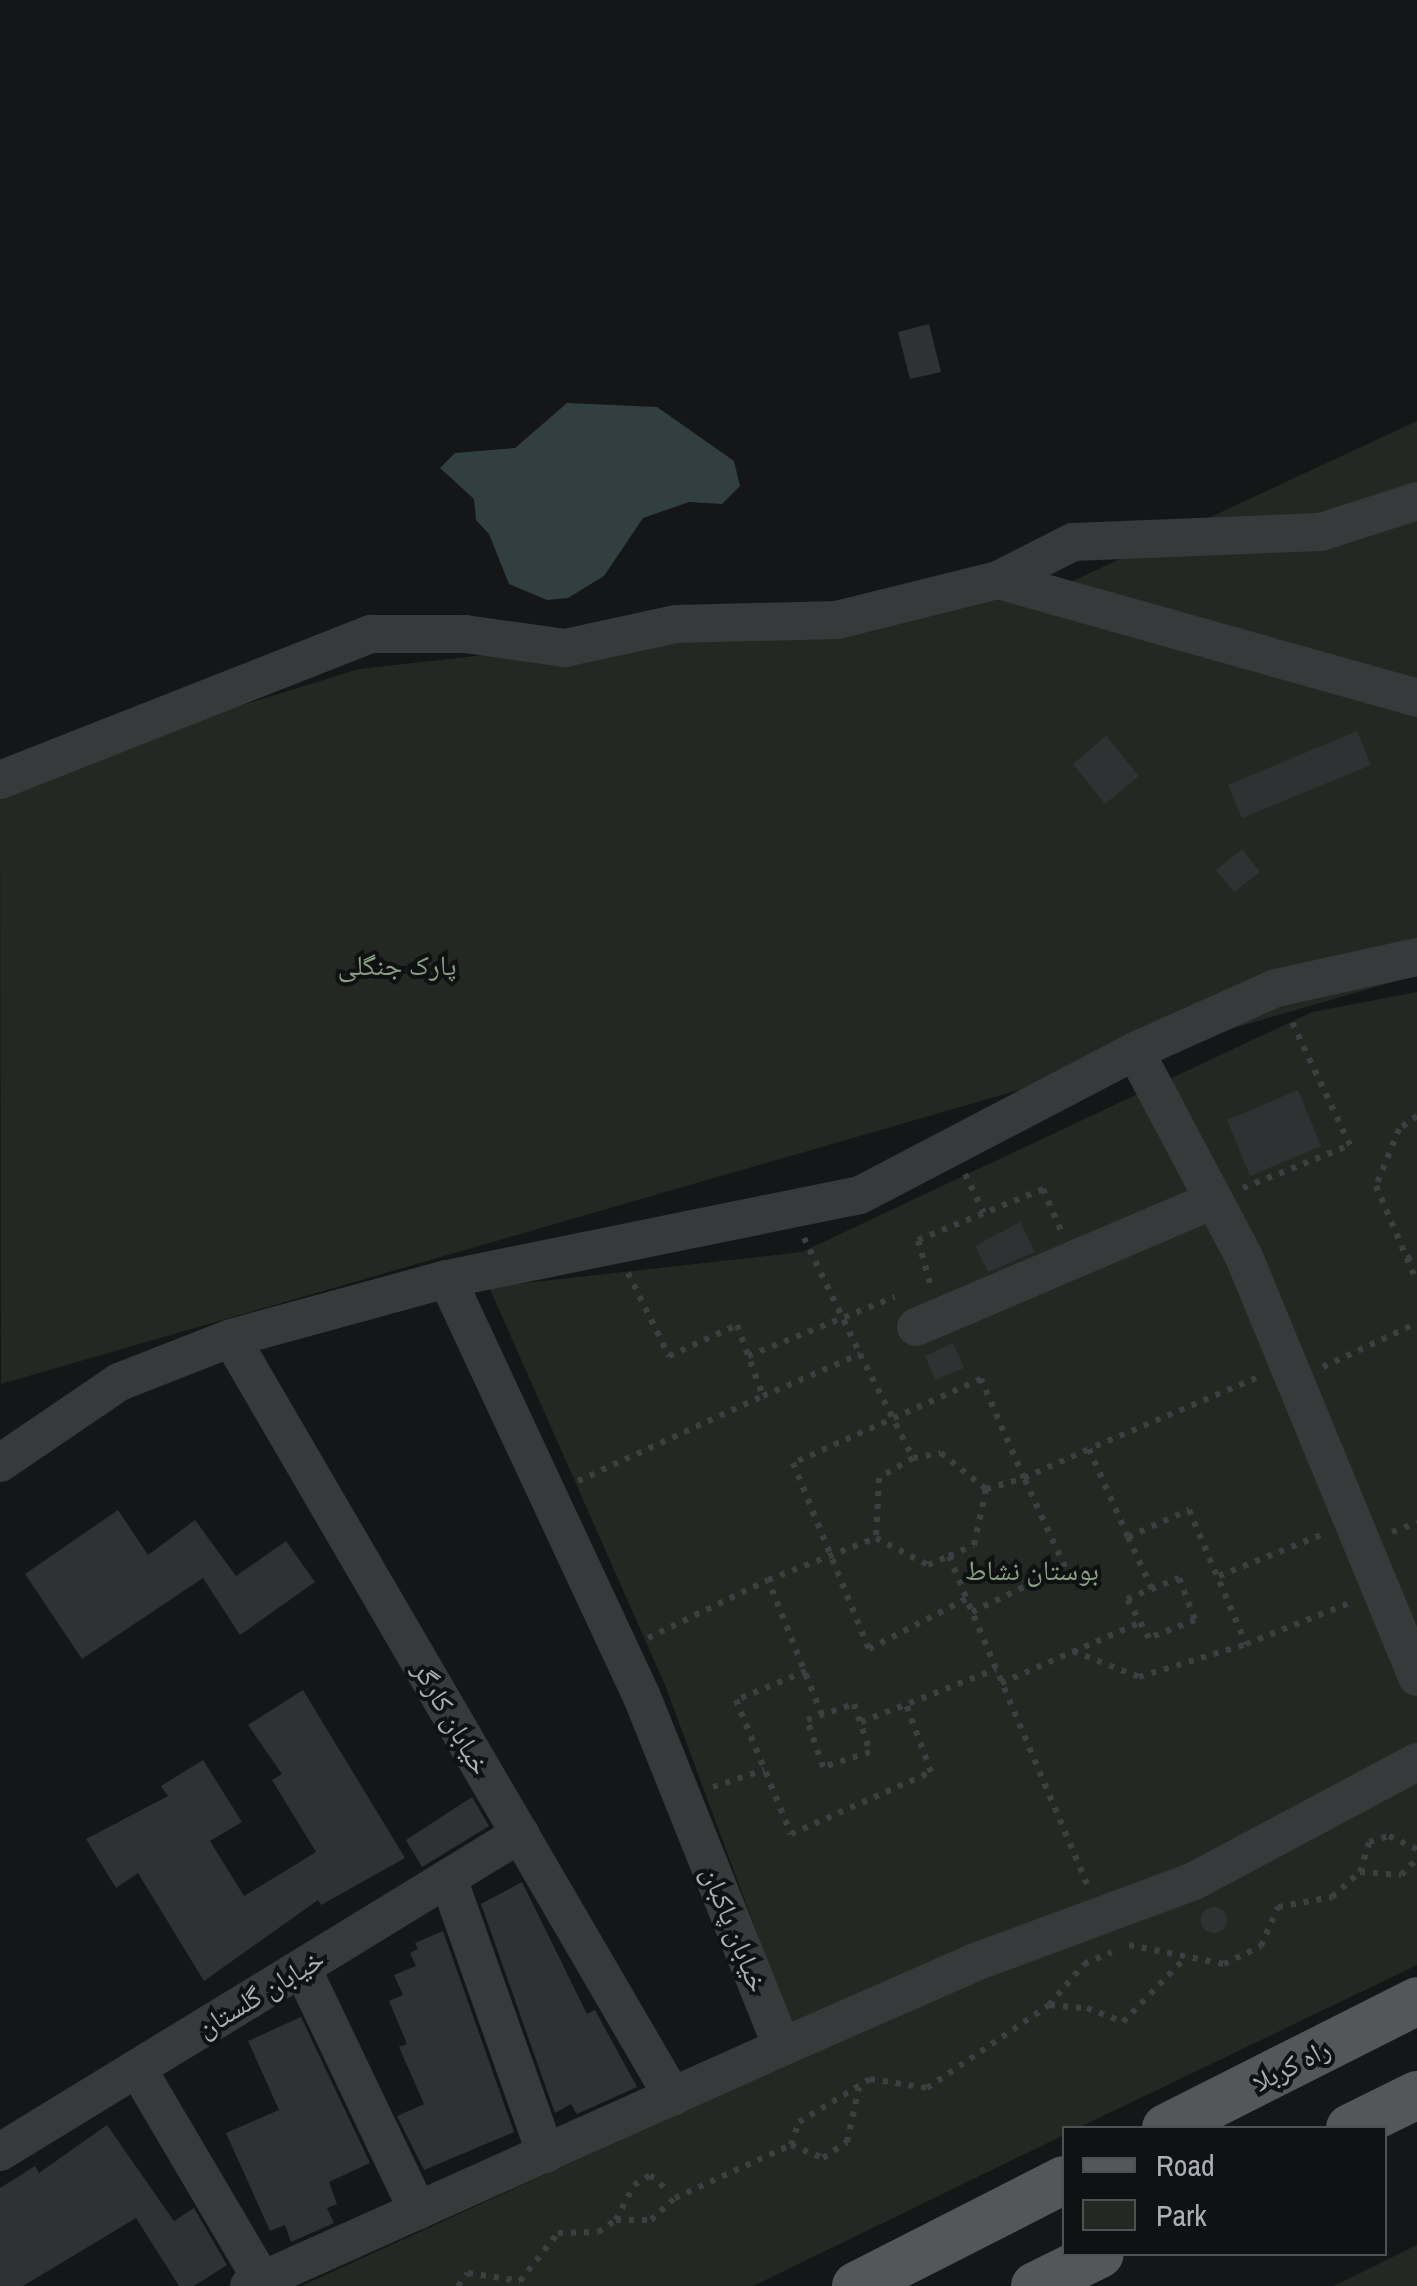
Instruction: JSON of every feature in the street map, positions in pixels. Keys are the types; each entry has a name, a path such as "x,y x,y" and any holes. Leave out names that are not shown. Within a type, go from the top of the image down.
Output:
{"main road":[{"name":"راه کربلا","path":"1170,2126 1417,2001"},
{"path":"1354,2126 1417,2095"},
{"path":"856,2286 1062,2181"},
{"path":"1034,2286 1096,2256"}],"street":[{"path":"0,780 371,634 465,634 565,648 676,624 837,620 998,580 1072,542 1320,532 1417,501"},
{"path":"998,580 1417,698"},
{"path":"0,1463 120,1382 231,1338 448,1279 860,1195 1136,1052 1276,988 1417,957"},
{"path":"1136,1052 1214,1200 1279,1388 1417,1677"},
{"path":"916,1327 1214,1200"},
{"name":"خیابان پاکبان","path":"448,1279 620,1651 782,2047"},
{"name":"خیابان کارگر","path":"231,1338 674,2097"},
{"path":"137,2068 256,2283 782,2047 1194,1881 1417,1762"},
{"name":"خیابان گلستان","path":"0,2152 520,1834"},
{"path":"448,1878 546,2154"},
{"path":"302,1968 418,2211"}],"path":[{"path":"1214,1200 1350,1145 1276,988"},
{"path":"1417,1116 1399,1129 1376,1186 1417,1282"},
{"path":"748,1356 933,1282 918,1240 1043,1190 1073,1260"},
{"path":"790,1210 914,1458"},
{"path":"615,1245 668,1356 737,1326 763,1396"},
{"path":"1407,1259 1417,1254"},
{"path":"1248,1360 1256,1378 1279,1388 1417,1323"},
{"path":"548,1495 860,1354"},
{"path":"986,1488 1024,1478 1256,1378"},
{"path":"966,1599 869,1649 793,1463 981,1379 1064,1567 972,1612"},
{"path":"1089,1449 1152,1589"},
{"path":"876,1538 879,1478 914,1458 941,1453 986,1488"},
{"path":"620,1651 768,1580 876,1538 928,1565 974,1545 986,1488"},
{"path":"1128,1537 1189,1510 1246,1644"},
{"path":"1315,1517 1330,1551"},
{"path":"1219,1576 1322,1534"},
{"path":"949,1556 1100,1916"},
{"path":"1178,1578 1195,1620 1150,1638 1137,1624 1127,1599 1178,1578"},
{"path":"768,1580 822,1715"},
{"path":"1073,1651 1139,1677 1246,1644 1352,1602 1344,1585"},
{"path":"1001,1683 1137,1624"},
{"path":"861,1722 996,1668"},
{"path":"806,1670 736,1700 791,1834 931,1772 906,1704"},
{"path":"854,1704 870,1752 823,1768 807,1720 822,1715 854,1704"},
{"path":"682,1798 764,1770"},
{"path":"792,2146 799,2122 870,2078 927,2088 1049,2005 1084,1964 1133,1943 1224,1964 1261,1946 1278,1906 1332,1897 1360,1872 1369,1842 1389,1836 1417,1849"},
{"path":"1360,1872 1401,1876 1417,1859"},
{"path":"1049,2005 1087,2008 1123,2022 1187,1956"},
{"path":"616,2220 650,2220 675,2198 792,2146 823,2158 847,2142 859,2086"},
{"path":"458,2286 468,2273 520,2281 558,2234 598,2232 616,2220 634,2184 650,2175 667,2190"}],"green space":[{"name":"پارک جنگلی","path":"1417,421 1417,975 1,1384 0,780 359,669 1047,593"},
{"name":"بوستان نشاط","path":"1417,992 1417,1965 1082,2126 1062,2126 1062,2136 753,2286 301,2286 803,2057 665,1685 489,1287 802,1252 1312,1012"},
{"path":"1417,2245 1417,2286 1334,2286"}],"shaded area":[{"path":"567,403 657,407 734,461 740,486 722,504 689,502 643,518 604,576 568,598 547,600 509,584 489,534 476,520 474,499 440,468 455,453 515,448"}],"building":[{"path":"929,324 941,372 910,379 898,332"},
{"path":"1357,731 1371,765 1242,818 1228,785"},
{"path":"1106,736 1139,776 1105,804 1073,764"},
{"path":"1242,849 1260,872 1234,892 1216,870"},
{"path":"1298,1090 1321,1146 1250,1176 1227,1120"},
{"path":"1020,1222 1035,1252 988,1272 975,1246"},
{"path":"953,1343 964,1368 935,1380 925,1356"},
{"path":"118,1510 148,1555 195,1520 236,1576 286,1541 315,1582 240,1635 203,1578 82,1659 25,1574"},
{"path":"303,1690 405,1858 321,1905 318,1900 204,1981 138,1873 116,1888 86,1839 168,1796 161,1786 203,1760 242,1822 210,1841 244,1896 316,1852 272,1780 282,1774 248,1725"},
{"path":"472,1797 489,1826 422,1867 406,1840"},
{"path":"522,1882 587,2014 595,2010 637,2087 577,2114 571,2104 555,2113 481,1904"},
{"path":"1214,1907 1223,1911 1227,1920 1223,1929 1214,1933 1205,1929 1201,1920 1205,1911"},
{"path":"443,1931 514,2132 424,2170 397,2116 424,2104 399,2047 407,2044 389,2001 403,1995 394,1975 416,1966 410,1953 418,1949 415,1943"},
{"path":"301,2017 370,2163 329,2182 337,2204 327,2208 334,2223 291,2242 285,2225 270,2231 226,2133 279,2110 248,2041"},
{"path":"107,2125 174,2221 194,2208 227,2265 194,2286 179,2286 136,2218 23,2286 0,2286 0,2188 35,2166 39,2173"}]}
